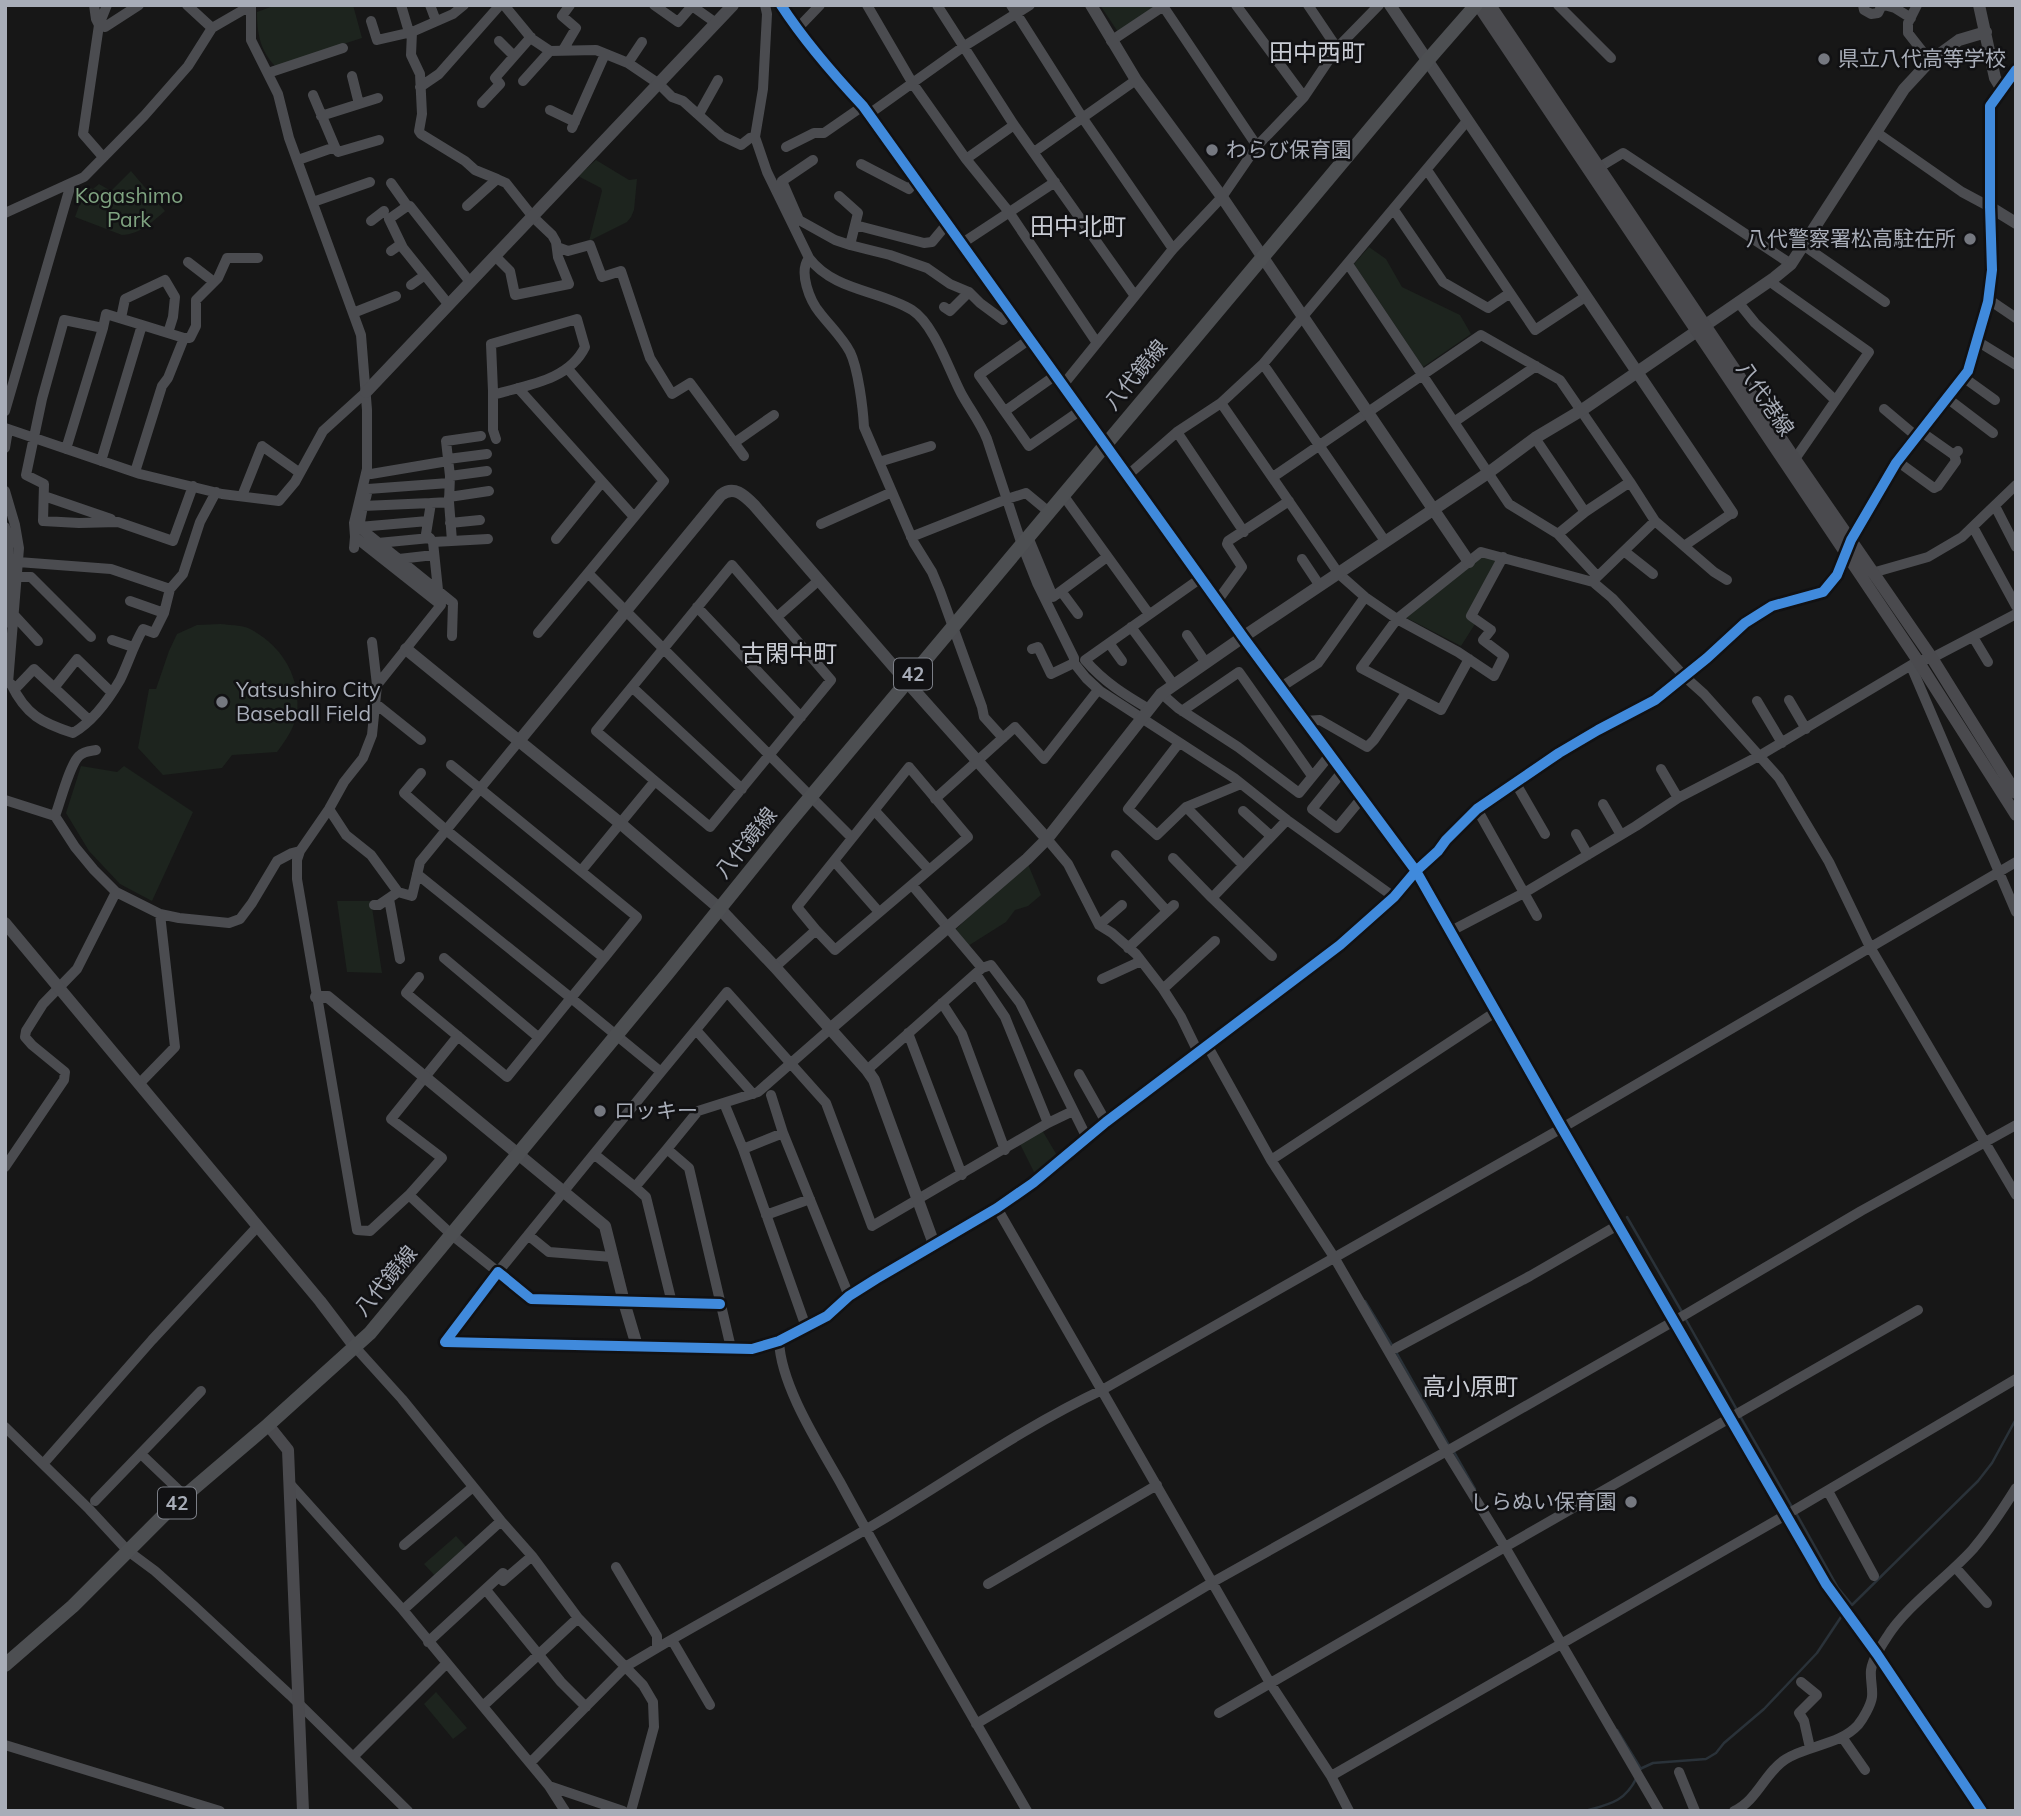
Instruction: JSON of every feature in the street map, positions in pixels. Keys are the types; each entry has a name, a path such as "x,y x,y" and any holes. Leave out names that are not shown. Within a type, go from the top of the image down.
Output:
{"main road":[{"name":"八代鏡線","path":"5,1665 73,1606 185,1496 355,1347 396,1303 811,796 1427,61 1477,5"},
{"name":"八代港線","path":"1477,5 1932,658 2016,793"},
{"name":"八代港線","path":"1490,5 2016,816"},
{"path":"268,1425 288,1450 303,1811"}],"street":[{"path":"94,5 99,25 106,27 139,5"},
{"path":"103,157 83,135 99,25 107,5"},
{"path":"187,5 212,28"},
{"path":"401,5 411,32 411,55 420,74 422,114 419,131 475,170 506,183 533,217 552,235 569,284 515,295 510,271 495,256"},
{"path":"430,5 436,21"},
{"path":"371,21 377,40 411,32 453,14 464,5"},
{"path":"420,87 439,74 502,5 531,37 550,51 596,50 628,63 699,114 722,136 741,145 750,138 755,138"},
{"path":"563,50 576,28 562,16 570,5"},
{"path":"654,5 678,22 692,6 716,23"},
{"path":"5,448 7,429 135,472 216,492 279,500 295,482 323,431 366,392 733,5"},
{"path":"765,5 767,14 762,89 755,138 767,172 796,222 835,240 927,268 950,284 969,292 1003,320 1009,310"},
{"path":"781,5 826,68 866,110 1243,637 1416,871 1618,1225 1680,1317 1736,1414 1792,1512 1826,1584 1982,1811"},
{"path":"797,29 820,5"},
{"path":"867,5 913,84 966,159 1009,212 1097,343"},
{"path":"937,5 1014,125 1135,296"},
{"path":"786,147 814,133 824,133 913,84 1014,10 1030,5"},
{"path":"1091,5 1136,80 1222,197 1469,562"},
{"path":"1237,5 1304,97"},
{"path":"1308,5 1337,48"},
{"path":"1005,411 1059,380 1097,343 1173,249 1222,197 1257,146 1304,97 1337,48 1379,5"},
{"path":"1390,5 1732,513 1684,546"},
{"path":"1558,5 1611,58"},
{"path":"1863,5 1864,10 1871,14 1878,13 1883,5 1895,8 1911,18"},
{"path":"1917,5 1908,23 1908,33 1930,61"},
{"path":"1979,5 1995,78 2001,88"},
{"path":"5,213 85,177 188,66 212,28 247,6 251,40 278,94 289,138 361,335 369,474 368,489 356,534"},
{"path":"1111,41 1164,6 1257,146"},
{"path":"1014,10 1082,117 1173,249"},
{"path":"635,1187 698,1111 758,1092 1027,859 1047,839 1162,694 1488,473 1535,438 1582,410 1791,264 1904,89 1930,61 1959,40 1986,32"},
{"path":"482,103 500,84 495,78 531,37"},
{"path":"453,40 459,51"},
{"path":"499,41 514,56"},
{"path":"628,63 642,42"},
{"path":"268,73 343,48"},
{"path":"523,81 550,51"},
{"path":"550,110 573,125 605,54"},
{"path":"1073,1111 872,1226 826,1103 727,992 527,1235 445,1342 752,1349 779,1341 827,1316 849,1296 997,1208 1032,1183 1106,1122 1340,945 1394,897 1477,809 1598,730 1654,701 1745,623 1772,606 1823,592 1838,575 1851,540 1897,461 1968,371 1988,299 1992,270 1990,106 2016,70"},
{"path":"352,76 359,104"},
{"path":"699,114 718,80"},
{"path":"1034,152 1136,80"},
{"path":"313,95 338,152 379,140"},
{"path":"321,116 378,97"},
{"path":"1128,475 1177,432 1221,403 1263,364 1468,121"},
{"path":"966,159 1014,125"},
{"path":"1876,132 1962,192 2016,223"},
{"path":"298,160 335,147"},
{"path":"1598,168 1623,153 1791,264"},
{"path":"813,160 782,180 809,258 815,267 834,280 910,309 919,314 926,323 961,394 988,439 1007,499 1053,597 1107,557"},
{"path":"863,168 894,185 909,189 916,180"},
{"path":"1427,170 1535,330 1586,297"},
{"path":"467,206 497,179"},
{"path":"961,244 1055,181"},
{"path":"313,202 370,183"},
{"path":"391,183 470,282"},
{"path":"5,411 71,184"},
{"path":"839,196 858,213 850,245"},
{"path":"372,221 384,212 408,207"},
{"path":"1394,209 1443,282 1488,308 1510,293"},
{"path":"384,212 401,243 449,305"},
{"path":"855,225 924,243 932,242 947,224"},
{"path":"391,251 401,243"},
{"path":"557,247 568,251 590,245 602,277 621,271 650,358 673,394 690,383 744,456"},
{"path":"1803,246 1885,302"},
{"path":"66,449 106,314 190,338 197,326 196,300 218,278 227,258 258,258"},
{"path":"809,258 805,262 803,279 819,313 830,323 850,353 863,408 864,427 911,537 932,572 984,717 1003,737"},
{"path":"188,262 202,268 214,282"},
{"path":"1348,264 1509,504 1558,534 1612,598 1704,694 1779,778 1829,862 1870,947 2016,1195"},
{"path":"411,285 425,275"},
{"path":"121,318 125,299 165,280 175,297 168,333"},
{"path":"1769,281 1869,352 1795,459"},
{"path":"950,311 969,292"},
{"path":"353,313 396,296"},
{"path":"1988,299 2016,318"},
{"path":"1738,302 1755,323 1835,400"},
{"path":"493,391 496,394 553,378 568,369 584,352 585,347 577,319 491,344 493,430 496,439"},
{"path":"103,328 64,320 42,399 26,475 44,484 43,521 118,522"},
{"path":"101,461 142,325"},
{"path":"1273,477 1481,335 1560,380 1655,521 1727,580"},
{"path":"135,472 162,386 168,379 184,338"},
{"path":"1030,339 979,375 1030,446 1081,410"},
{"path":"1977,341 2016,365"},
{"path":"1263,364 1385,541"},
{"path":"1454,422 1536,366"},
{"path":"538,633 664,481 568,369"},
{"path":"1963,377 1995,400"},
{"path":"518,388 634,517"},
{"path":"1947,398 1993,433"},
{"path":"1221,403 1339,574 1365,597 1397,619 1494,676 1504,656 1483,640 1491,630 1471,616 1503,557"},
{"path":"1884,410 1918,434 1956,453 1956,461 1931,492 1897,461"},
{"path":"734,443 774,415"},
{"path":"1177,432 1244,532"},
{"path":"452,541 446,441 481,436"},
{"path":"1535,438 1585,512"},
{"path":"243,496 262,446 300,472"},
{"path":"879,462 931,446"},
{"path":"369,474 487,454"},
{"path":"368,489 450,480 487,471"},
{"path":"356,534 369,474"},
{"path":"556,539 602,482"},
{"path":"1558,534 1630,482"},
{"path":"44,496 173,541 193,486"},
{"path":"1872,573 1928,557 1962,537 2015,487"},
{"path":"5,491 19,548 9,685 29,712 39,720 73,733 89,720 120,679 143,629 154,633 164,613 170,589 183,574 200,522 216,492"},
{"path":"363,506 432,503 489,491"},
{"path":"329,809 346,835 371,855 398,892 412,896 420,862 711,506 726,491 744,495 1068,864 1099,925 1128,948 1164,989 1334,1257 1564,1643 1659,1811"},
{"path":"821,524 892,492"},
{"path":"911,537 1026,494 1049,512"},
{"path":"1063,495 1149,614"},
{"path":"1218,600 1242,567 1227,544 1228,541 1289,501"},
{"path":"432,503 426,534 431,540 438,590"},
{"path":"1995,506 2016,547"},
{"path":"450,523 480,520"},
{"path":"356,534 428,521"},
{"path":"1595,579 1655,521"},
{"path":"5,527 5,623"},
{"path":"1973,527 2016,606"},
{"path":"356,534 378,543 453,603 452,636"},
{"path":"356,534 441,605 377,685"},
{"path":"378,543 488,538"},
{"path":"1025,541 1037,583 1074,663 1098,690 1145,714"},
{"path":"1624,551 1653,574"},
{"path":"1469,659 1441,709 1361,668 1397,619 1481,552 1595,579"},
{"path":"399,559 434,555"},
{"path":"1302,559 1320,586"},
{"path":"18,562 111,569 170,589"},
{"path":"732,565 831,680 710,827 596,731 697,607 732,565"},
{"path":"588,573 852,838"},
{"path":"17,577 31,577 91,636"},
{"path":"1201,578 1085,660 1098,676 1179,743 1394,897"},
{"path":"777,617 819,580"},
{"path":"1061,591 1078,614"},
{"path":"1281,687 1318,663 1365,597"},
{"path":"130,601 164,613"},
{"path":"697,607 801,717"},
{"path":"1451,930 1524,893 1678,798 1782,743 1915,664 1932,658 2016,614"},
{"path":"14,615 38,641"},
{"path":"1131,627 1174,685"},
{"path":"1187,635 1206,663"},
{"path":"1973,636 1988,662"},
{"path":"112,640 133,647"},
{"path":"372,642 377,685 372,734 363,758 344,782 300,850 297,860 297,879 316,998 358,1230 370,1231 409,1195 442,1158 391,1119 458,1036"},
{"path":"1109,643 1122,661"},
{"path":"1031,649 1038,646 1051,674 1074,663"},
{"path":"406,649 620,823 719,908 867,1070 874,1080 934,1244"},
{"path":"54,688 77,659 111,692"},
{"path":"1915,664 2016,912"},
{"path":"9,685 34,669 89,720"},
{"path":"1182,711 1239,672 1312,776"},
{"path":"633,688 742,789"},
{"path":"935,799 1015,727 1044,759 1098,690"},
{"path":"1304,721 1320,720 1367,747 1406,692"},
{"path":"1162,694 1299,793 1330,755"},
{"path":"1789,700 1806,729"},
{"path":"1757,701 1782,743"},
{"path":"376,704 421,740"},
{"path":"1179,743 1128,809 1157,835 1186,807 1241,785"},
{"path":"55,816 73,765 79,756 96,750"},
{"path":"419,977 406,993 507,1077 637,917 451,765"},
{"path":"909,767 968,837 835,950 797,907 874,811 909,767"},
{"path":"1661,769 1678,798"},
{"path":"1342,772 1312,809 1337,828 1361,799"},
{"path":"421,773 404,793 446,831 604,958"},
{"path":"581,871 655,781"},
{"path":"1515,782 1545,834"},
{"path":"5,800 55,816 75,847 116,892 160,914 199,921 229,923 243,917 277,861 300,850"},
{"path":"1603,804 1621,835"},
{"path":"1186,807 1243,865"},
{"path":"1477,809 1537,916"},
{"path":"874,811 929,870"},
{"path":"1243,811 1271,836"},
{"path":"1212,898 1287,820"},
{"path":"1576,834 1588,855"},
{"path":"1116,855 1170,908 1128,948"},
{"path":"1173,858 1272,956"},
{"path":"834,861 879,912"},
{"path":"530,1763 625,1667 865,1530 1077,1402 1562,1128 2016,862"},
{"path":"417,874 661,1072"},
{"path":"912,885 979,971 1005,1017 1048,1123"},
{"path":"5,1167 64,1080 65,1072 32,1045 25,1037 26,1031 43,1004 77,969 116,892"},
{"path":"374,905 379,905 398,892"},
{"path":"388,899 400,959"},
{"path":"1099,925 1122,905"},
{"path":"139,1084 175,1047 160,914"},
{"path":"5,923 320,1301 355,1347 402,1399 532,1556 578,1618 643,1685 653,1702 654,1718 631,1811"},
{"path":"775,967 816,930"},
{"path":"1164,989 1215,941"},
{"path":"444,958 538,1037"},
{"path":"1102,979 1141,961"},
{"path":"867,1070 979,971 991,965 1020,1003 1087,1138"},
{"path":"316,998 328,997 604,1226 637,1346"},
{"path":"943,1003 962,1034 1005,1150"},
{"path":"1271,1160 1497,1011"},
{"path":"696,1030 753,1094"},
{"path":"908,1033 962,1175"},
{"path":"1079,1074 1106,1122"},
{"path":"771,1096 783,1133 849,1296"},
{"path":"724,1103 806,1327"},
{"path":"976,1724 1213,1582 2016,1125"},
{"path":"743,1149 783,1133"},
{"path":"667,1149 689,1168 731,1348"},
{"path":"594,1154 646,1197 673,1303"},
{"path":"409,1195 531,1299 720,1304"},
{"path":"766,1215 810,1199"},
{"path":"997,1208 1270,1683 1331,1776 1349,1811"},
{"path":"1396,1349 1618,1225"},
{"path":"43,1464 152,1340 258,1226"},
{"path":"527,1235 549,1252 612,1257"},
{"path":"1219,1713 1918,1310"},
{"path":"779,1341 780,1358 788,1381 808,1424 865,1530 1027,1811"},
{"path":"1331,1776 1792,1512 2016,1379"},
{"path":"95,1501 201,1391"},
{"path":"5,1427 89,1508 128,1551 155,1571 408,1811"},
{"path":"141,1454 185,1496"},
{"path":"290,1485 403,1610 549,1786 565,1811"},
{"path":"988,1584 1157,1485"},
{"path":"404,1545 473,1487"},
{"path":"1734,1811 1751,1798 1777,1765 1788,1757 1842,1737 1858,1725 1872,1699 1871,1668 1889,1633 1972,1549 1997,1519 2016,1488"},
{"path":"1828,1491 1874,1576"},
{"path":"403,1610 501,1521"},
{"path":"428,1642 485,1590 532,1556"},
{"path":"617,1567 657,1636 657,1648"},
{"path":"1955,1567 1983,1592 1987,1603"},
{"path":"485,1590 561,1682 586,1707"},
{"path":"483,1706 578,1618"},
{"path":"672,1640 710,1705"},
{"path":"353,1757 447,1663"},
{"path":"1801,1682 1817,1695 1795,1714 1804,1721 1810,1748"},
{"path":"1842,1737 1865,1770"},
{"path":"5,1745 220,1811"},
{"path":"1679,1772 1695,1811"},
{"path":"549,1786 623,1811"}],"green space":[{"path":"276,5 353,5 362,38 275,66 260,41 257,12"},
{"path":"1100,5 1157,5 1118,32"},
{"path":"596,160 629,180 637,179 631,217 627,222 589,241 602,191 578,176"},
{"name":"Kogashimo Park","path":"131,171 165,211 155,220 140,230 122,235 75,217 86,187 93,189 99,184 111,191"},
{"path":"1369,247 1386,259 1402,287 1460,315 1471,334 1423,367 1354,264"},
{"path":"1482,556 1499,560 1468,618 1475,624 1461,646 1405,617"},
{"name":"Yatsushiro City Baseball Field","path":"221,624 248,628 279,652 296,686 297,713 294,723 277,752 232,755 222,768 163,775 138,748 149,689 156,689 177,634 197,625"},
{"path":"81,766 117,772 124,766 193,812 152,901 120,884 89,851 66,813"},
{"path":"1027,862 1041,895 1028,906 1015,910 1006,922 968,946 954,931"},
{"path":"337,901 371,901 382,973 347,972"},
{"path":"1042,1130 1058,1157 1036,1176 1020,1144"},
{"path":"456,1536 468,1549 436,1577 424,1564"},
{"path":"436,1692 467,1728 453,1739 424,1704"}],"waterway":[{"path":"1627,1217 1682,1312"},
{"path":"1365,1301 1393,1347"},
{"path":"1685,1318 1737,1410"},
{"path":"1396,1352 1450,1447"},
{"path":"1740,1416 1792,1507"},
{"path":"1796,1513 1838,1588 1852,1605 1978,1481 1992,1463 2016,1419"},
{"path":"1454,1452 1475,1489"},
{"path":"1642,1768 1653,1763 1706,1759 1716,1753 1764,1709 1817,1653 1843,1614"},
{"path":"1617,1730 1641,1769"},
{"path":"1585,1811 1622,1797 1637,1777"}],"cycle path":[{"path":"781,5 820,57 863,106 1243,637 1416,871 1826,1584 1877,1654 1982,1811"},
{"path":"720,1304 531,1299 498,1272 445,1342 752,1349 779,1341 827,1316 849,1296 997,1208 1033,1183 1106,1122 1340,945 1394,897 1477,809 1559,753 1655,700 1745,623 1772,606 1823,592 1837,575 1851,540 1896,463 1968,371 1988,302 1992,270 1990,106 2016,70"}],"place":[{"name":"県立八代高等学校","path":"1824,59"},
{"name":"わらび保育園","path":"1212,150"},
{"name":"八代警察署松高駐在所","path":"1970,239"},
{"name":"Yatsushiro City Baseball Field","path":"222,702"},
{"name":"ロッキー","path":"600,1111"},
{"name":"しらぬい保育園","path":"1631,1502"}],"district":[{"name":"田中西町","path":"1317,53"},
{"name":"田中北町","path":"1078,227"},
{"name":"古閑中町","path":"789,654"},
{"name":"高小原町","path":"1470,1387"}]}
